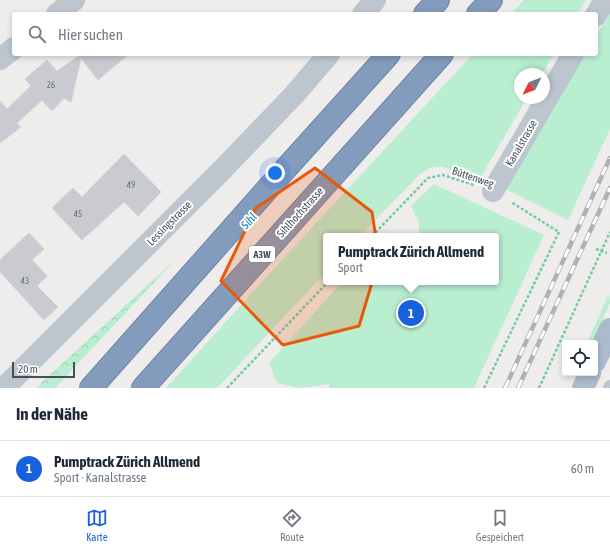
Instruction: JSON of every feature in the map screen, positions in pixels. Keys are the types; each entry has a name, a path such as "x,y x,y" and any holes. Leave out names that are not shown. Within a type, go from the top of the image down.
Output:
{"highway":[{"path":"427,12 438,0"},
{"path":"480,12 491,0"},
{"path":"91,388 270,185 387,56"},
{"name":"Sihlhochstrasse","path":"143,388 440,56"}],"main road":[{"path":"598,355 610,329"},
{"path":"583,388 589,376"}],"street":[{"path":"59,12 74,0"},
{"path":"365,12 375,0"},
{"path":"598,12 605,0"},
{"path":"0,59 12,50"},
{"name":"Lessingstrasse","path":"4,388 220,172 294,95 327,56"},
{"name":"Kanalstrasse","path":"493,192 572,56"}],"path":[{"name":"Büttenweg","path":"375,233 428,178 442,175 493,192 559,232 484,388"},
{"path":"539,388 610,232"},
{"path":"596,249 607,253"},
{"path":"226,388 325,285"}],"highlighted area":[{"path":"315,168 372,212 379,259 359,326 283,345 221,281 256,208"}],"green space":[{"path":"524,0 586,0 578,12 513,12"},
{"path":"610,13 610,129 568,220 505,189 584,56 598,56 598,33"},
{"path":"471,56 553,56 546,68 514,68 514,104 524,104 478,182 444,167 432,167 421,173 363,233 323,233 323,275 216,388 163,388"},
{"path":"434,184 544,235 474,388 329,388 329,384 299,388 277,383 269,363 339,285 499,285 499,233 419,233 419,223 411,206"},
{"path":"178,257 55,388 37,388 41,383"},
{"path":"609,294 610,303 593,340 588,340"}],"pier":[{"path":"413,0 517,0 506,12 403,12"},
{"path":"364,56 466,56 166,388 67,388 199,238"}],"building":[{"path":"79,56 127,56 98,80 81,58 71,102 64,98 52,111 42,100 17,123 21,127 0,143 0,101 7,109 31,86 25,79 47,60 57,71"},
{"path":"124,154 161,192 138,216 124,202 82,240 52,208 73,188 82,197"},
{"path":"29,233 44,249 32,260 47,276 37,286 58,307 44,320 0,272 0,260"}],"railway":[{"path":"505,388 610,158"},
{"path":"518,388 610,188"}],"place":[{"name":"Pumptrack Zürich Allmend","path":"411,313"}],"water label":[{"name":"Sihl","path":"249,221"}]}
